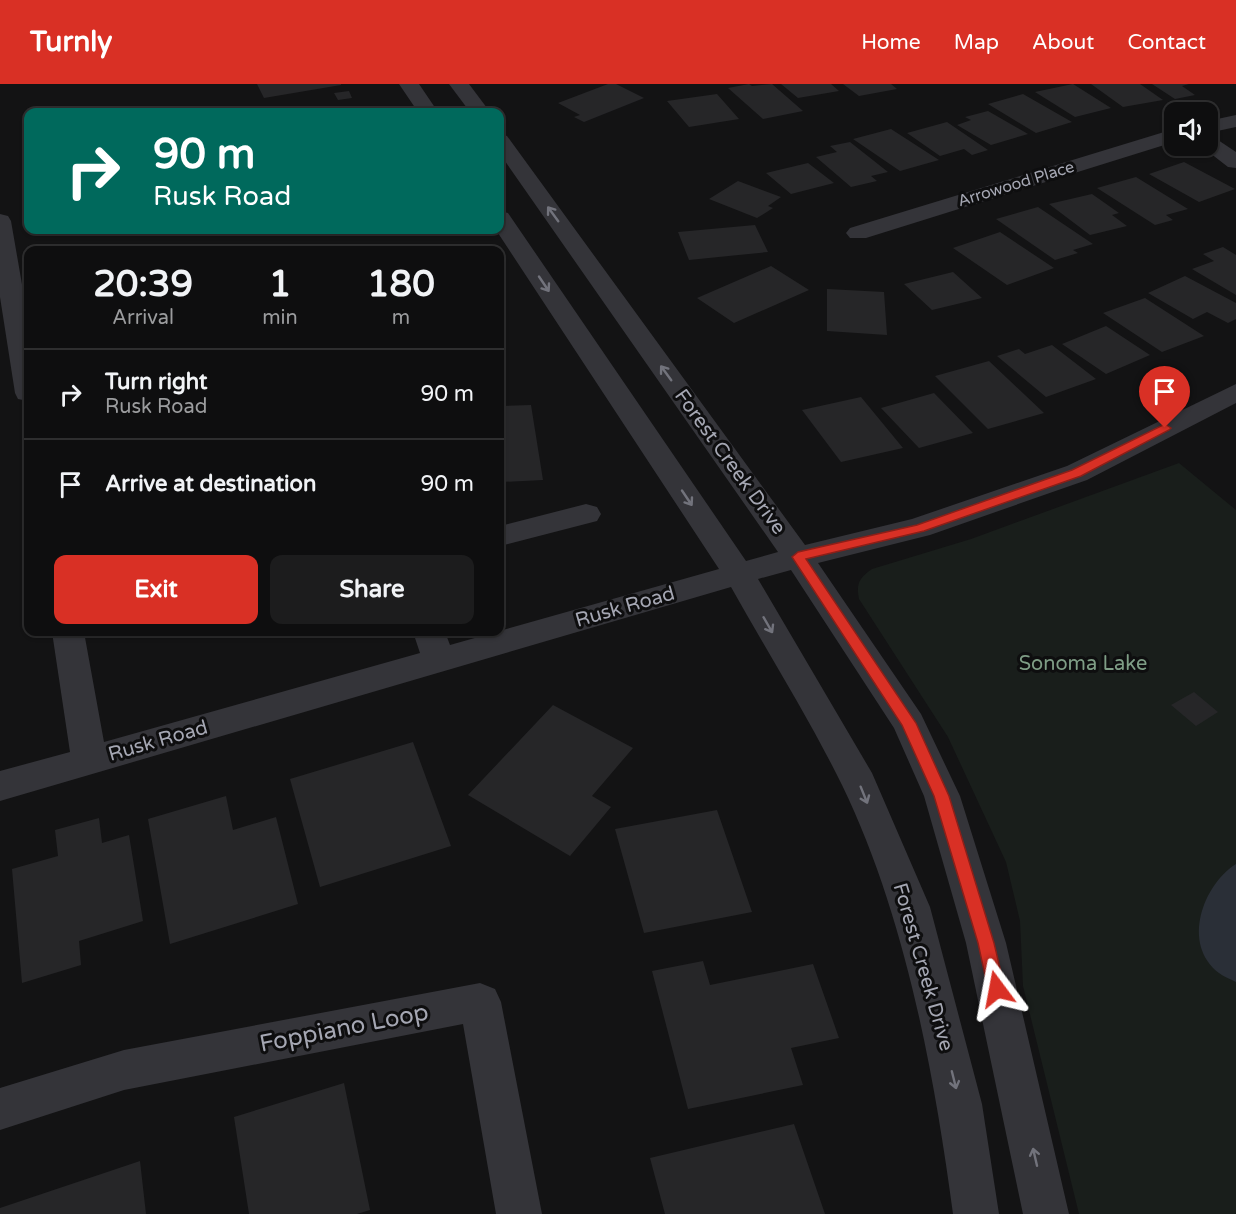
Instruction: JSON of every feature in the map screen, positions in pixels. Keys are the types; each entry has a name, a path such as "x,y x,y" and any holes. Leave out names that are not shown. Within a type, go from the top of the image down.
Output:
{"street":[{"path":"409,84 425,108"},
{"path":"459,84 477,108"},
{"path":"1218,125 1236,121"},
{"name":"Arrowood Place","path":"858,232 1164,138"},
{"name":"Forest Creek Drive","path":"504,146 798,557 909,723 942,796 986,943 1046,1214"},
{"path":"1218,149 1236,162"},
{"path":"0,221 12,369 24,387"},
{"name":"Forest Creek Drive","path":"504,224 739,574 859,783 910,907 960,1104 976,1214"},
{"name":"Rusk Road","path":"504,629 920,528 1077,473 1236,392"},
{"path":"504,535 586,514"},
{"path":"69,636 90,760"},
{"name":"Rusk Road","path":"0,786 90,760 434,646 476,636"},
{"name":"Foppiano Loop","path":"0,1109 124,1070 480,1002 519,1214"}],"green space":[{"name":"Sonoma Lake","path":"1179,463 1236,510 1236,1214 1079,1214 1023,986 1020,921 1006,862 948,737 859,599 858,585 861,578 872,569 971,539"}],"shaded area":[{"path":"1236,864 1236,982 1223,976 1207,961 1201,947 1199,931 1206,900 1224,874"}],"building":[{"path":"257,84 341,84 341,85 264,98"},
{"path":"608,84 616,84 644,98 584,122 574,117 580,115 558,103"},
{"path":"749,84 752,86 772,84 803,111 763,119 728,88"},
{"path":"781,84 831,84 839,91 798,98"},
{"path":"843,84 891,84 897,89 859,96"},
{"path":"1073,84 1111,108 1075,117 1035,92"},
{"path":"1091,84 1140,84 1163,100 1123,107"},
{"path":"1152,84 1189,84 1182,86 1195,95 1175,99"},
{"path":"349,91 352,98 338,100 334,93"},
{"path":"717,94 739,119 689,127 667,101"},
{"path":"1023,94 1072,122 1036,133 988,104"},
{"path":"988,111 1028,134 991,145 957,125 971,120 965,117"},
{"path":"947,122 988,150 972,155 964,149 940,156 907,133"},
{"path":"891,129 939,160 900,171 853,139"},
{"path":"850,142 888,172 871,176 877,181 851,187 816,157 837,152 830,146"},
{"path":"1184,162 1235,189 1199,202 1149,174"},
{"path":"808,163 834,183 791,194 766,173"},
{"path":"1136,177 1188,209 1166,215 1173,220 1155,225 1097,188"},
{"path":"738,181 781,197 768,206 773,208 757,218 709,199"},
{"path":"1092,194 1119,213 1112,215 1127,226 1090,235 1049,204"},
{"path":"1038,207 1093,244 1073,250 1078,253 1055,260 996,219"},
{"path":"755,225 768,252 689,260 678,232"},
{"path":"1000,232 1054,268 1007,285 953,248"},
{"path":"1223,247 1236,255 1236,295 1192,269 1214,261 1203,254"},
{"path":"771,266 809,290 734,323 697,298"},
{"path":"953,272 982,298 932,310 904,284"},
{"path":"1185,276 1236,303 1236,319 1228,323 1207,312 1193,319 1148,293"},
{"path":"827,289 884,292 887,335 827,331"},
{"path":"1145,298 1204,336 1162,352 1103,313"},
{"path":"1106,326 1150,355 1106,374 1062,344"},
{"path":"1052,345 1096,379 1046,397 997,356 1019,349 1025,354"},
{"path":"989,361 1044,413 988,429 935,376"},
{"path":"934,393 973,433 919,448 881,408"},
{"path":"861,397 903,448 841,462 802,410"},
{"path":"531,405 543,480 504,482 504,406"},
{"path":"1194,692 1218,712 1196,726 1171,705"},
{"path":"553,705 633,748 592,796 611,807 570,856 468,795"},
{"path":"413,742 451,846 320,887 290,779"},
{"path":"226,796 233,830 276,817 298,904 170,944 148,819"},
{"path":"717,810 752,912 644,933 615,829"},
{"path":"99,818 102,843 129,835 143,921 79,941 81,965 22,983 12,869 58,856 55,830"},
{"path":"703,961 710,985 813,964 839,1038 791,1048 803,1085 688,1109 652,971"},
{"path":"344,1083 370,1210 357,1214 249,1214 234,1117"},
{"path":"794,1124 825,1214 665,1214 650,1158"},
{"path":"140,1161 146,1214 0,1214 0,1208"}],"route":[{"path":"997,989 986,943 942,796 909,723 798,557 920,528 1077,473 1165,428"}]}
